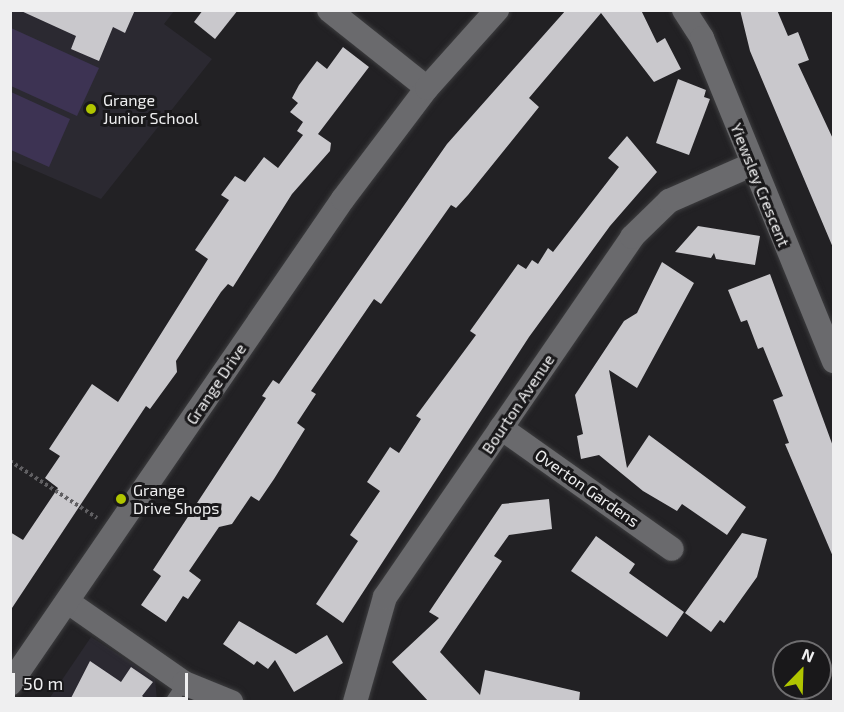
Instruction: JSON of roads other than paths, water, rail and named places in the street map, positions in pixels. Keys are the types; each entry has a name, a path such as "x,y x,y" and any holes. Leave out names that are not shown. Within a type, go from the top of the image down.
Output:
{"street":[{"path":"329,10 427,88"},
{"name":"Grange Drive","path":"10,684 343,199 427,88 497,10"},
{"name":"Yiewsley Crescent","path":"684,10 702,38 751,165 834,361"},
{"name":"Bourton Avenue","path":"355,702 386,597 501,428 649,218 694,187 751,165"},
{"name":"Overton Gardens","path":"501,428 672,549"},
{"path":"68,602 178,692 231,702"}],"place":[{"name":"Grange Junior School","path":"91,109"},
{"name":"Grange Drive Shops","path":"121,499"}]}
